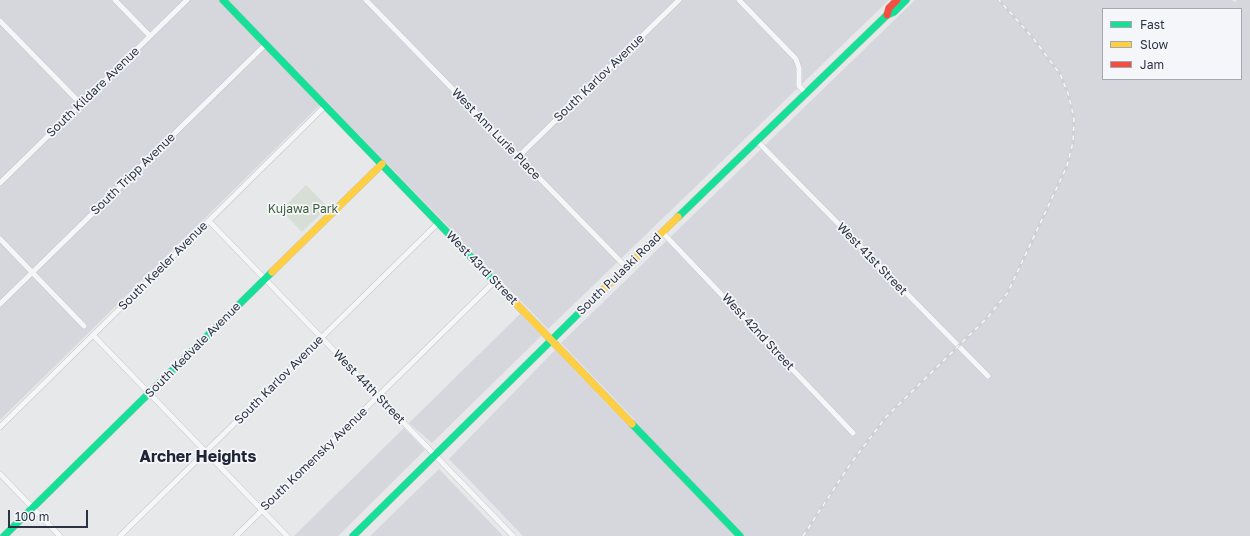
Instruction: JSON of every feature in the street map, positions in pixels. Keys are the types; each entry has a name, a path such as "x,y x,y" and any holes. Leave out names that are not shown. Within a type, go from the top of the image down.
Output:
{"street":[{"path":"115,0 150,36"},
{"name":"South Kildare Avenue","path":"0,183 187,0"},
{"name":"West 43rd Street","path":"223,0 740,536"},
{"name":"West Ann Lurie Place","path":"366,0 626,267"},
{"name":"South Karlov Avenue","path":"518,156 679,0"},
{"path":"739,0 796,59 799,68 799,86 806,94"},
{"name":"South Pulaski Road","path":"887,15 889,8 897,0"},
{"name":"South Pulaski Road","path":"354,536 662,232 887,15 894,12 906,0"},
{"path":"0,21 81,104"},
{"name":"South Tripp Avenue","path":"0,304 266,44"},
{"name":"South Keeler Avenue","path":"0,427 325,106"},
{"name":"West 41st Street","path":"757,141 988,376"},
{"name":"South Kedvale Avenue","path":"4,536 382,164"},
{"name":"West 44th Street","path":"209,221 513,536"},
{"name":"South Karlov Avenue","path":"120,536 438,223"},
{"name":"West 42nd Street","path":"662,232 853,433"},
{"path":"0,239 84,326"},
{"name":"South Komensky Avenue","path":"236,536 495,282"},
{"path":"93,335 288,536"},
{"path":"0,474 60,536"}],"shaded area":[{"path":"0,0 889,0 548,329 325,100 0,420"},
{"path":"915,0 1231,0 1236,2 1237,0 1250,0 1250,536 523,536 449,459 555,350 628,426 635,420 561,343"},
{"path":"520,314 541,336 432,443 409,423"},
{"path":"404,428 425,450 338,536 294,536"},
{"path":"439,469 503,536 370,536"}],"green space":[{"name":"Kujawa Park","path":"306,185 328,207 302,232 281,210"}],"railway":[{"path":"803,536 851,463 886,417 989,316 1008,292 1067,166 1073,142 1074,118 1068,93 1060,74 1033,38 999,0"}],"traffic: fast":[{"path":"223,0 502,289"},
{"path":"678,217 887,15 894,12 906,0"},
{"path":"4,536 272,272"},
{"path":"353,536 581,311"},
{"path":"632,424 740,536"}],"traffic: slow":[{"path":"272,272 382,164"},
{"path":"581,311 678,217"},
{"path":"502,289 632,424"}],"traffic: jam":[{"path":"887,15 889,8 897,0"}],"district":[{"name":"Archer Heights","path":"198,457"}]}
